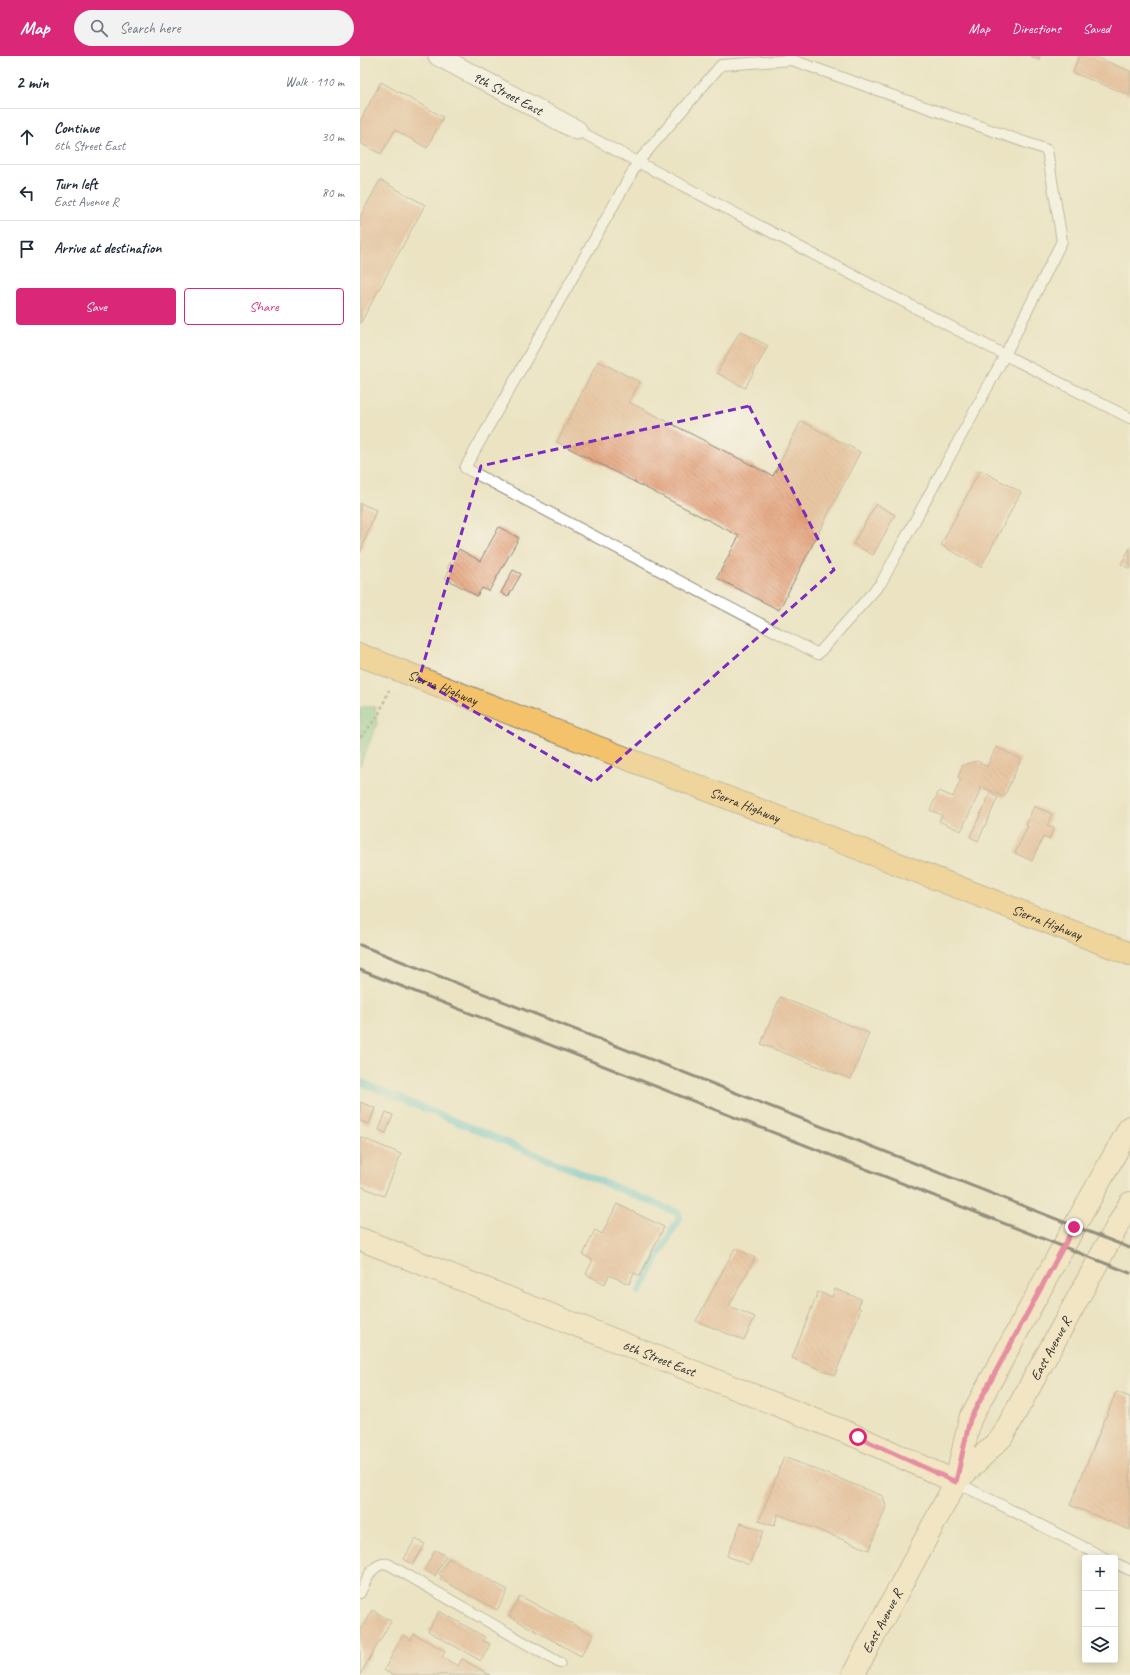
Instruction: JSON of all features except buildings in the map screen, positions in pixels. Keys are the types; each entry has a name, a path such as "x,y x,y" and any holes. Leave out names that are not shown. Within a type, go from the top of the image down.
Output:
{"highway":[{"name":"Sierra Highway","path":"360,655 1130,954"}],"street":[{"name":"9th Street East","path":"442,57 577,130"},
{"name":"East Avenue R","path":"853,1675 956,1482 970,1419 1066,1240 1130,1126"},
{"name":"East Avenue R","path":"956,1482 1002,1437 1130,1203"},
{"name":"6th Street East","path":"360,1239 858,1437 956,1482"}],"lane":[{"path":"792,60 1047,150 1062,241 1005,355 881,584 818,654 465,468 638,162 721,66 792,60"},
{"path":"577,130 1005,355 1130,418"},
{"path":"956,1482 1100,1555"},
{"path":"360,1593 371,1573 377,1566 388,1564 560,1663"},
{"path":"1118,1564 1130,1570"}],"path":[{"path":"360,737 378,716"}],"highlighted area":[{"path":"749,406 834,570 594,782 419,679 481,466"}],"green space":[{"path":"360,707 375,707 377,724 360,766"}],"waterway":[{"path":"360,1082 678,1213 680,1217 639,1292"}],"railway":[{"path":"360,945 1130,1248"},
{"path":"360,970 1130,1273"}],"route":[{"path":"858,1437 956,1482 970,1419 1074,1227"}]}
